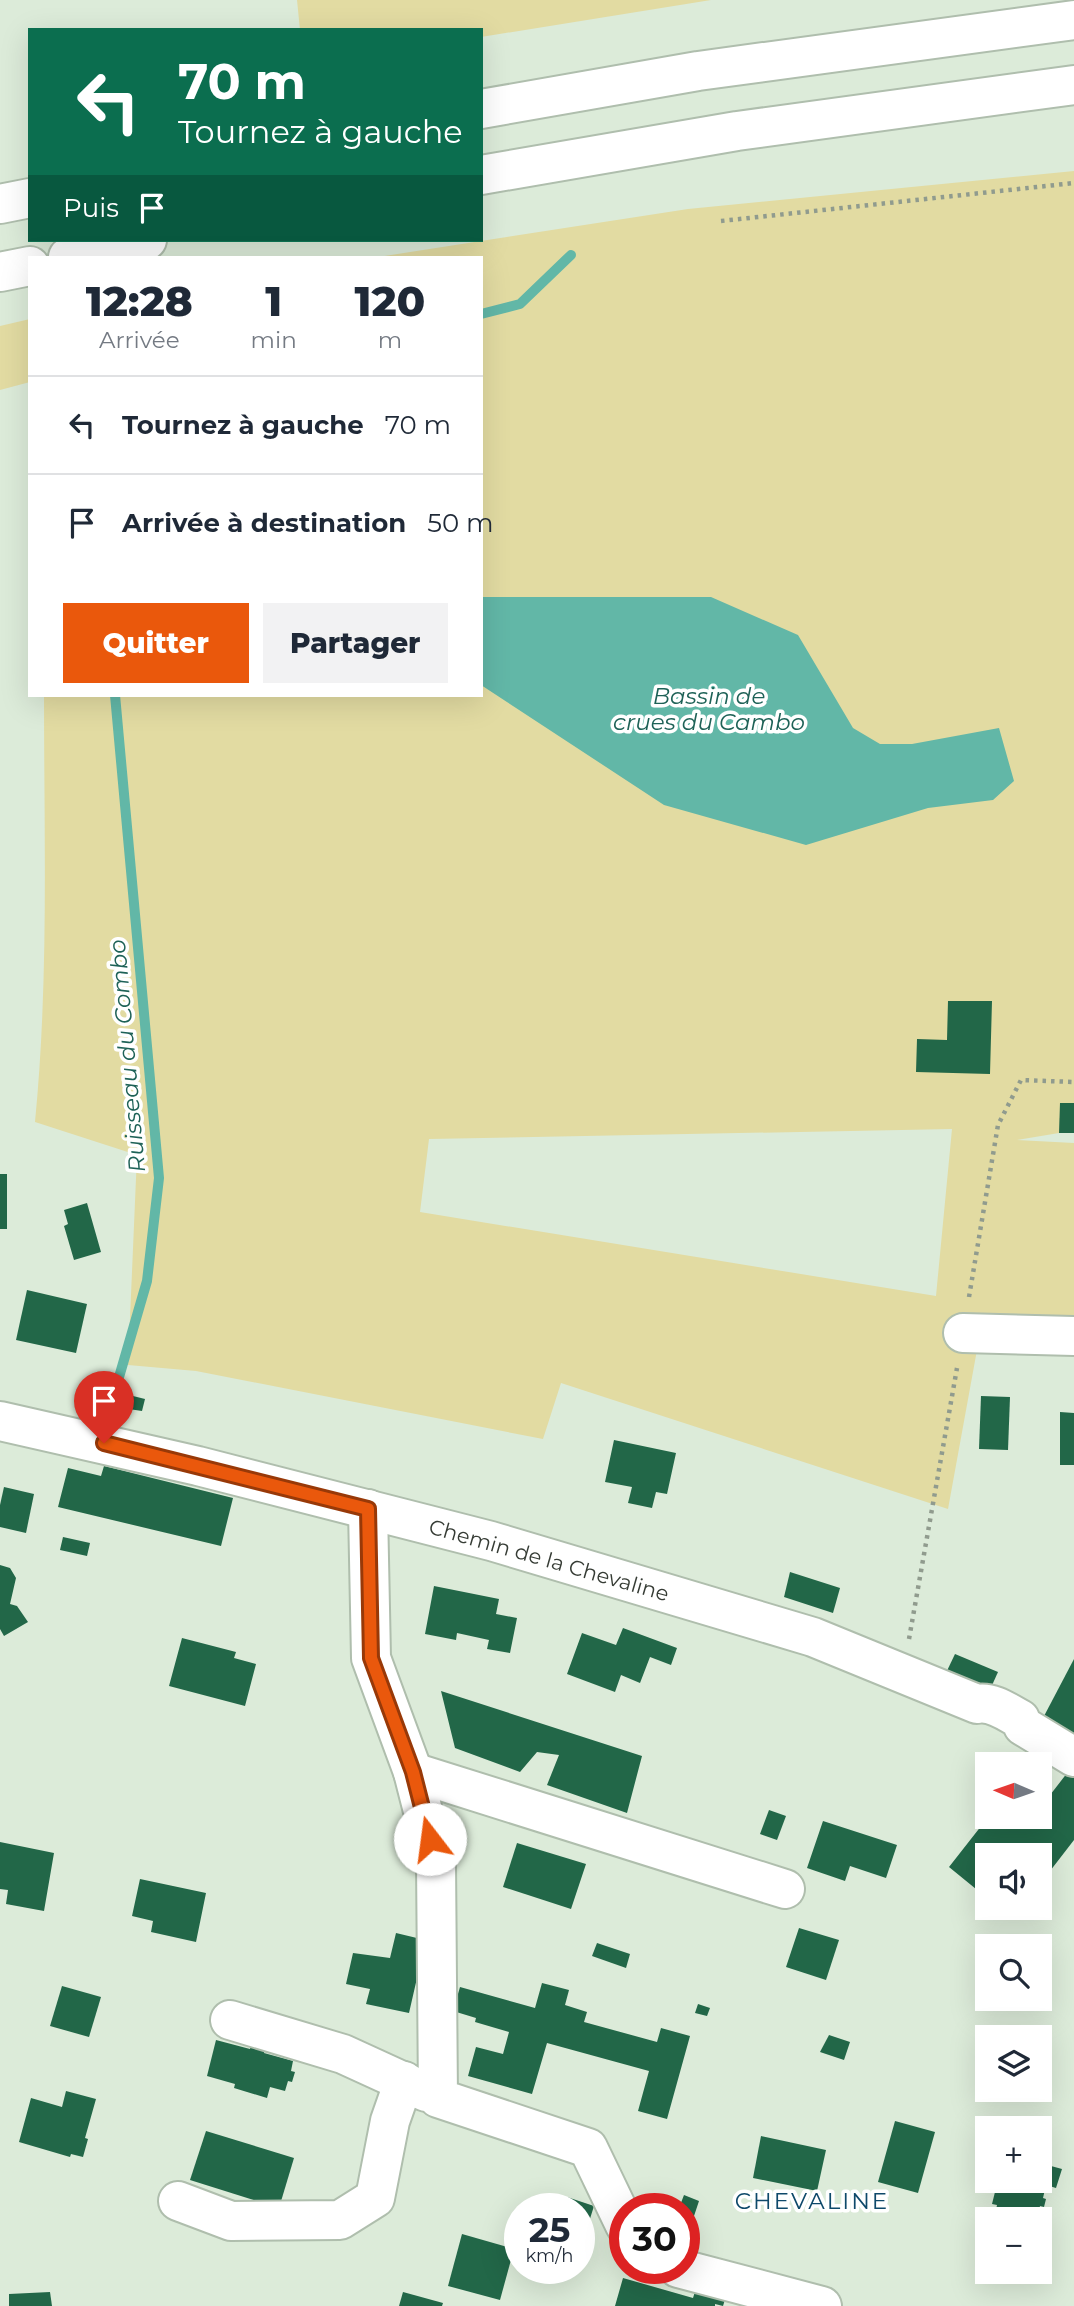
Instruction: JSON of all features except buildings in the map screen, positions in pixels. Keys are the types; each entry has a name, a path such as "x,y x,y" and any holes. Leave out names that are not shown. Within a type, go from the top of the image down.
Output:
{"main road":[{"path":"483,109 698,71 1074,20"},
{"path":"483,175 737,131 1074,85"},
{"path":"0,204 28,198"},
{"path":"73,256 138,242"},
{"path":"0,272 28,266"},
{"path":"963,1333 1074,1336"},
{"name":"Chemin de la Chevaline","path":"0,1421 81,1438 491,1541 813,1637 977,1704 986,1702 1020,1718 1023,1726 1074,1757"},
{"path":"368,1509 371,1658 413,1772 436,1862 438,2098"},
{"path":"413,1772 785,1889"},
{"path":"230,2020 343,2054 438,2098 588,2148 610,2193"},
{"path":"178,2201 231,2221 341,2220 375,2198 390,2121 404,2081"},
{"path":"700,2274 822,2306"}],"path":[{"path":"721,221 1074,183"}],"shaded area":[{"path":"297,0 711,0 483,37 483,28 300,28"},
{"path":"1074,171 1074,1104 1059,1133 1017,1140 1074,1143 1074,1320 983,1317 948,1509 561,1383 543,1439 196,1371 128,1365 137,1155 35,1122 44,962 44,697 483,697 483,256 384,256 688,209","holes":["952,1129 936,1296 420,1212 429,1139"]},
{"path":"28,319 28,383 0,390 0,326"}],"water":[{"name":"Bassin de crues du Cambo","path":"483,597 711,597 798,635 853,728 880,744 912,744 999,728 1014,781 993,800 928,808 806,845 664,805 483,686"}],"waterway":[{"name":"Ruisseau du Combo","path":"483,313 520,304 571,255"},
{"name":"Ruisseau du Combo","path":"110,1408 147,1281 159,1178 115,697"}],"district":[{"name":"CHEVALINE","path":"812,2201"}],"route":[{"path":"104,1443 368,1509 371,1658 413,1772 430,1839"}]}
